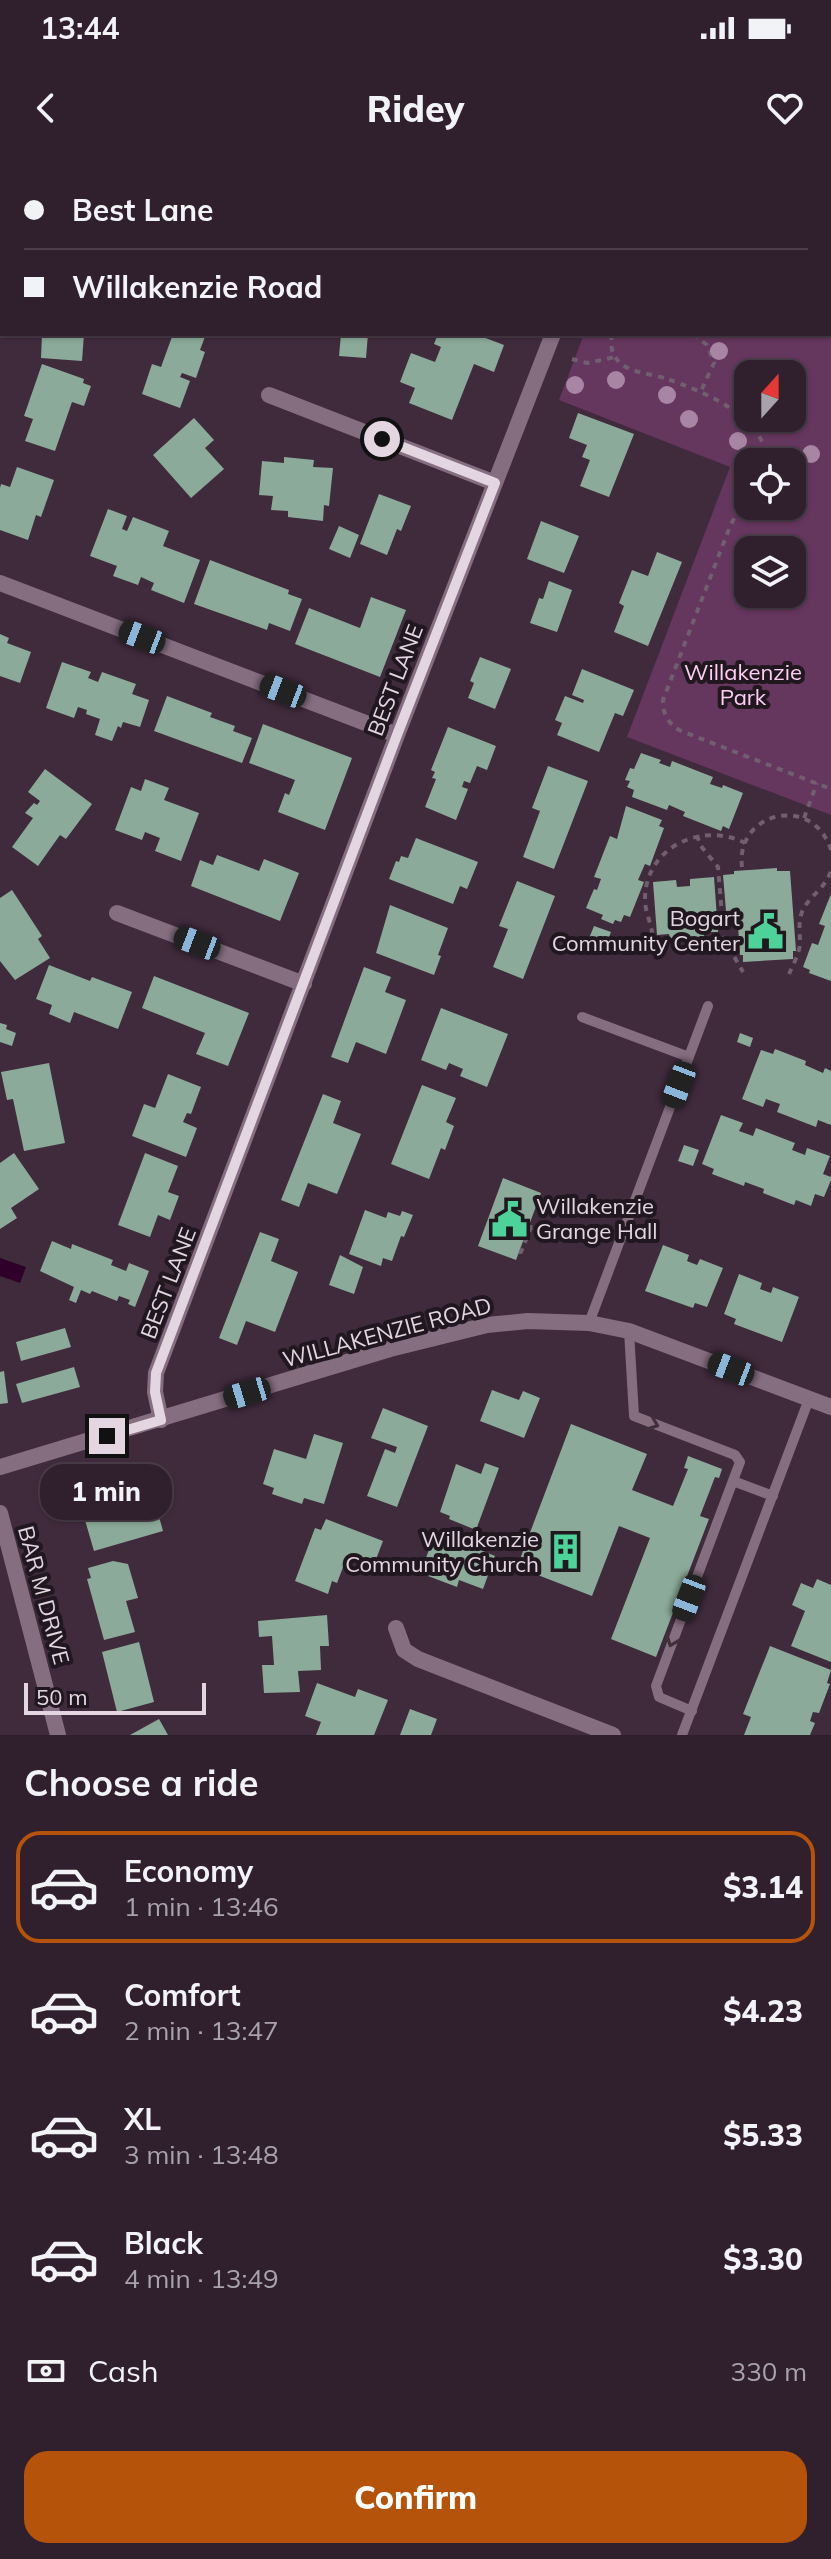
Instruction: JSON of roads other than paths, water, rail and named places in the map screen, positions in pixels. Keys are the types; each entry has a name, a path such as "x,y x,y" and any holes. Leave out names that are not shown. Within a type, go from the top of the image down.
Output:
{"street":[{"name":"BEST LANE","path":"161,1420 155,1392 156,1373 397,735 552,336"},
{"path":"269,395 495,483"},
{"path":"0,583 397,735"},
{"path":"117,913 304,984"},
{"name":"WILLAKENZIE ROAD","path":"0,1467 390,1349 477,1327 528,1321 589,1323 629,1331 831,1407"},
{"name":"BAR M DRIVE","path":"0,1513 58,1735"},
{"path":"396,1628 404,1650 418,1659 613,1735"}],"lane":[{"path":"589,1323 708,1006"},
{"path":"582,1017 689,1057"},
{"path":"629,1331 634,1416 735,1455 740,1462 656,1686 659,1697 692,1711"},
{"path":"682,1735 809,1399"},
{"path":"733,1481 773,1496"}],"place":[{"name":"Bogart Community Center","path":"766,931"},
{"name":"Willakenzie Grange Hall","path":"510,1219"},
{"name":"Willakenzie Community Church","path":"565,1552"}],"park label":[{"name":"Willakenzie Park","path":"743,684"}]}
